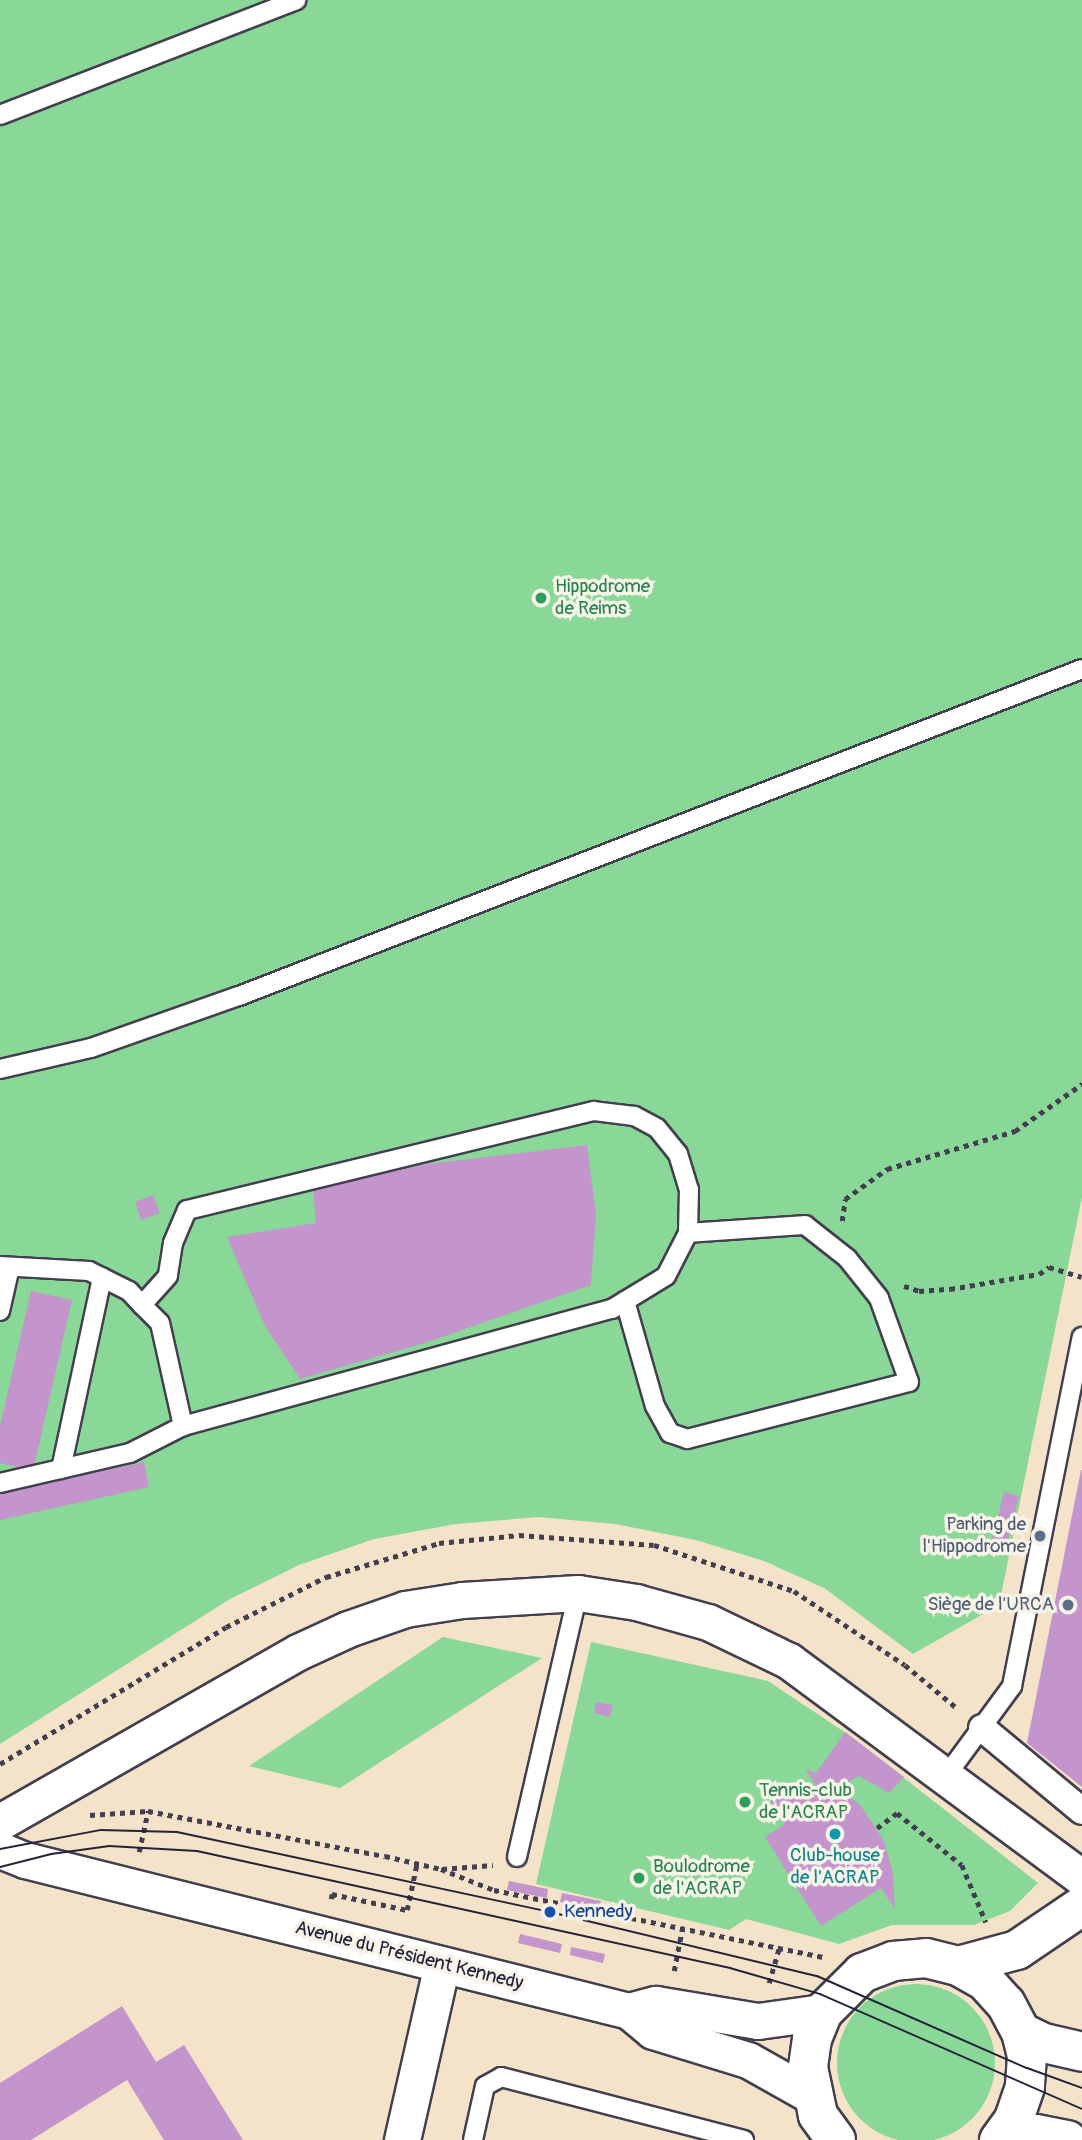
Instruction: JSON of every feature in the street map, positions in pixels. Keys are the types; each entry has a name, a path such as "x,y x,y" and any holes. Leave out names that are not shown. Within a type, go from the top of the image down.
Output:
{"street":[{"path":"0,1822 298,1652 348,1629 405,1609 439,1603 578,1593 636,1602 708,1622 789,1661 1082,1878"},
{"path":"982,1728 1082,1811"},
{"name":"Avenue du Président Kennedy","path":"0,1850 25,1860 629,2011 656,2004 758,2021 823,2012"},
{"path":"958,1966 1017,1950 1082,1906"},
{"path":"1001,2138 1025,2087 1027,2056 1014,2018 1017,1950"},
{"path":"836,2140 812,2096 808,2067 812,2039 823,2012 862,1973 893,1961 926,1958 958,1966 985,1981 1014,2018 1044,2043 1082,2052"},
{"path":"402,2140 442,1964"},
{"path":"629,2011 653,2031 748,2060 812,2096"},
{"path":"1001,2138 1036,2134 1067,2140"}],"lane":[{"path":"0,115 296,0"},
{"path":"0,1069 91,1048 239,996 1082,669"},
{"path":"0,1483 130,1453 184,1426 612,1309 666,1276 688,1233 689,1190 678,1154 657,1128 634,1116 594,1111 187,1210 173,1243 168,1276 142,1305"},
{"path":"625,1301 655,1406 670,1433 687,1439 909,1382 879,1298 847,1258 805,1225 688,1233"},
{"path":"0,1311 5,1266 89,1271 129,1291 160,1323 184,1426"},
{"path":"61,1469 102,1277"},
{"path":"946,1776 1012,1686 1082,1337"},
{"path":"517,1857 578,1593"},
{"path":"473,2140 485,2087 501,2077 744,2140"}],"path":[{"path":"845,1229 841,1219 845,1199 862,1184 887,1169 1015,1131 1082,1084"},
{"path":"892,1278 919,1291 1038,1274 1049,1267 1082,1277"},
{"path":"84,1815 148,1811 417,1863 441,1869 494,1890 682,1930 723,1934 827,1958 862,1973"},
{"path":"877,1828 897,1813 962,1865 989,1930 1017,1950"},
{"path":"441,1869 495,1865 517,1857"},
{"path":"349,1941 355,1914 329,1909 332,1894 407,1910 417,1863"}],"green space":[{"name":"Hippodrome de Reims","path":"0,0 1082,0 1082,1197 999,1605 913,1654 824,1588 764,1561 696,1540 615,1524 538,1517 456,1524 374,1539 299,1565 230,1599 0,1744"},
{"path":"443,1637 542,1658 340,1788 249,1766"},
{"name":"Tennis-club de l'ACRAP","path":"591,1642 768,1681 852,1737 1038,1883 1010,1911 974,1925 892,1925 839,1944 746,1919 729,1930 536,1884"},
{"path":"916,1984 946,1990 972,2007 989,2033 995,2063 989,2093 972,2119 946,2136 916,2142 886,2136 860,2119 843,2093 837,2063 843,2033 860,2007 886,1990"}],"building":[{"path":"587,1145 596,1214 591,1285 425,1343 300,1379 265,1326 227,1237 316,1223 313,1189 427,1164"},
{"path":"153,1195 160,1213 141,1220 135,1202"},
{"path":"31,1291 72,1300 33,1471 0,1463 0,1426"},
{"path":"144,1462 149,1487 0,1520 0,1494"},
{"name":"Siège de l'URCA","path":"1082,1470 1082,1787 1027,1743"},
{"path":"1004,1492 1019,1496 1006,1547 991,1544"},
{"path":"596,1702 613,1705 610,1717 594,1713"},
{"name":"Club-house de l'ACRAP","path":"845,1732 904,1777 889,1793 859,1776 839,1787 861,1806 884,1841 893,1874 895,1909 881,1888 821,1926 765,1837 785,1824 770,1800 801,1780 808,1790 816,1785 805,1769 816,1773"},
{"path":"509,1881 548,1889 547,1898 507,1890"},
{"path":"562,1893 601,1901 599,1910 560,1902"},
{"path":"520,1934 562,1944 560,1953 518,1943"},
{"path":"571,1947 605,1954 603,1963 570,1955"},
{"path":"122,2006 156,2062 184,2045 243,2140 164,2140 127,2080 31,2140 0,2140 0,2083"}],"tram line":[{"path":"0,1849 101,1830 177,1832 550,1912 817,1976 1027,2068 1082,2088"},
{"path":"0,1867 51,1854 109,1846 197,1851 730,1968 820,1994 1082,2109"}],"place":[{"name":"Hippodrome de Reims","path":"541,598"},
{"name":"Parking de l'Hippodrome","path":"1040,1536"},
{"name":"Siège de l'URCA","path":"1068,1605"},
{"name":"Tennis-club de l'ACRAP","path":"745,1802"},
{"name":"Club-house de l'ACRAP","path":"835,1834"},
{"name":"Boulodrome de l'ACRAP","path":"639,1878"},
{"name":"Kennedy","path":"550,1912"}]}
